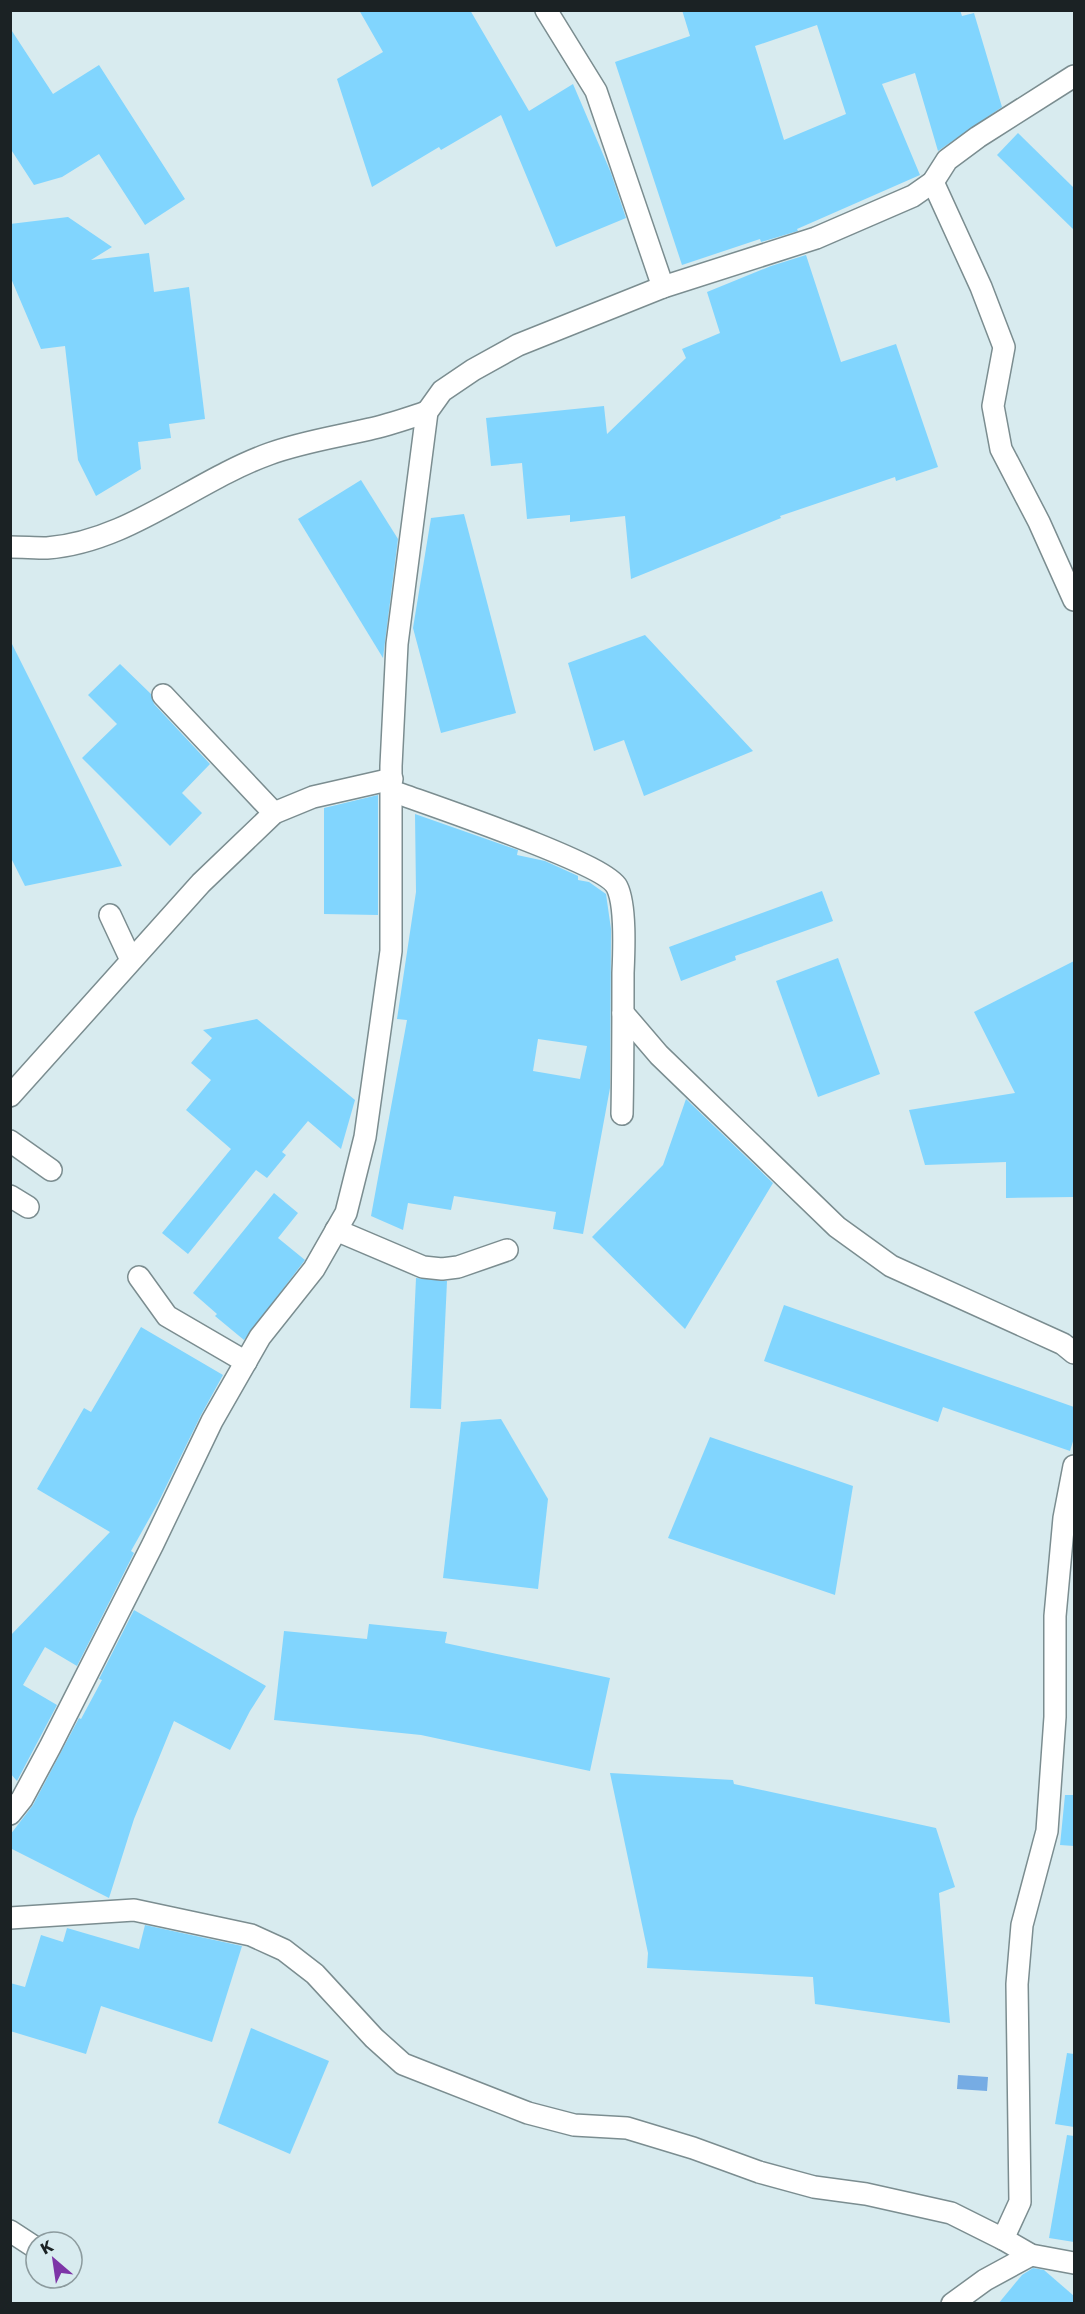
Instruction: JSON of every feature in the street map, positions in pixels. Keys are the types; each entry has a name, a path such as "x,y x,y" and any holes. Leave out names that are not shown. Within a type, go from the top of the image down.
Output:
{"street":[{"path":"546,10 596,91 663,287"},
{"path":"10,1814 22,1799 50,1747 153,1544 212,1421 260,1337 314,1269 346,1213 365,1137 391,951 391,766 397,644 427,412 442,391 473,370 518,345 663,287 816,238 913,196 933,182 948,159 978,137 1074,76"},
{"path":"933,182 981,287 1004,347 993,406 1001,449 1039,522 1074,600"},
{"path":"10,547 48,548 83,541 111,532 230,470 269,454 314,440 372,429 427,412"},
{"path":"163,695 274,813"},
{"path":"10,1096 201,883 274,813 313,797 392,785 589,867 617,886 624,921 622,1114"},
{"path":"110,915 131,960"},
{"path":"623,1013 660,1055 837,1227 891,1266 1063,1344 1074,1353"},
{"path":"10,1141 51,1170"},
{"path":"336,1230 423,1267 458,1268 507,1250"},
{"path":"139,1277 167,1316 246,1362"},
{"path":"1003,2239 1020,2202 1017,1984 1022,1925 1047,1831 1055,1718 1055,1616 1064,1518 1074,1466"},
{"path":"10,1918 134,1910 250,1935 284,1950 315,1974 374,2038 403,2064 528,2113 574,2125 627,2128 693,2148 759,2172 814,2187 866,2194 951,2213 1030,2255 1074,2263"},
{"path":"10,2231 24,2240"},
{"path":"952,2304 985,2280 1030,2255"}],"water":[{"path":"958,2075 988,2077 987,2091 957,2089"}],"building":[{"path":"359,10 470,10 529,111 573,84 611,173 626,218 556,247 501,115 441,150 439,147 372,187 337,79 383,52"},
{"path":"682,10 960,10 962,16 974,13 1002,107 938,151 915,73 882,84 920,175 797,229 798,231 761,242 760,239 682,265 615,62 690,36","holes":["817,25 846,114 784,140 755,46"]},
{"path":"10,28 53,94 99,65 185,199 145,225 99,154 62,177 34,185 10,148"},
{"path":"1018,133 1074,188 1074,230 997,155"},
{"path":"68,217 112,247 91,260 149,253 154,292 189,287 205,419 169,424 171,438 138,442 141,469 96,496 78,460 65,346 41,349 10,276 10,224"},
{"path":"806,255 841,362 896,344 938,467 896,481 895,477 780,516 781,518 631,579 625,516 570,522 570,515 527,519 522,463 491,466 486,418 604,406 607,434 686,358 682,349 720,333 707,292 771,266"},
{"path":"361,480 398,539 383,658 298,519"},
{"path":"464,514 516,713 441,733 413,628 431,518"},
{"path":"645,635 753,751 644,796 624,740 594,751 568,663"},
{"path":"10,640 122,866 25,886 10,856"},
{"path":"120,664 151,694 154,704 210,764 182,793 202,813 170,846 82,758 117,724 88,695"},
{"path":"378,795 378,915 324,914 324,808"},
{"path":"415,814 518,850 517,855 545,861 578,876 578,880 589,882 606,894 611,929 610,1088 583,1234 553,1229 556,1212 454,1196 451,1210 408,1203 403,1230 371,1216 407,1020 397,1019 416,892","holes":["538,1039 587,1046 580,1079 533,1071"]},
{"path":"822,891 833,921 735,956 736,960 681,981 669,947"},
{"path":"838,958 880,1074 818,1097 776,981"},
{"path":"1074,961 1074,1197 1006,1198 1006,1162 925,1165 909,1110 1015,1093 974,1012"},
{"path":"257,1019 355,1100 341,1149 308,1121 282,1152 286,1155 267,1178 256,1170 188,1254 162,1233 231,1149 186,1110 211,1080 191,1063 212,1038 203,1030"},
{"path":"686,1099 773,1183 685,1329 592,1237 663,1165"},
{"path":"274,1193 298,1213 278,1238 305,1260 244,1340 215,1316 217,1314 193,1293"},
{"path":"416,1278 447,1281 441,1409 410,1408"},
{"path":"784,1305 1074,1407 1074,1438 1070,1451 943,1407 938,1422 764,1361"},
{"path":"141,1327 223,1375 131,1551 134,1553 77,1666 45,1647 23,1685 57,1705 17,1781 10,1773 10,1636 110,1532 37,1489 84,1408 91,1412"},
{"path":"501,1419 548,1499 538,1589 443,1578 461,1422"},
{"path":"710,1437 853,1486 835,1595 668,1538"},
{"path":"134,1610 266,1686 230,1750 174,1721 134,1819 109,1898 10,1848 10,1835 33,1805 79,1718 81,1719 102,1680 99,1679"},
{"path":"369,1624 447,1632 445,1643 610,1678 590,1771 421,1735 274,1720 284,1631 367,1639"},
{"path":"610,1773 733,1780 734,1784 936,1828 955,1887 939,1893 950,2023 815,2004 813,1977 647,1968 648,1953"},
{"path":"1065,1795 1074,1795 1074,1846 1060,1845"},
{"path":"145,1925 242,1946 212,2042 101,2006 86,2054 10,2031 10,1983 25,1987 41,1935 63,1942 67,1928 139,1949"},
{"path":"251,2028 329,2061 290,2154 218,2123"},
{"path":"1067,2053 1074,2054 1074,2127 1055,2124"},
{"path":"1067,2135 1074,2136 1074,2242 1049,2238"},
{"path":"1033,2268 1044,2270 1074,2296 1074,2304 998,2304 1022,2275"}]}
